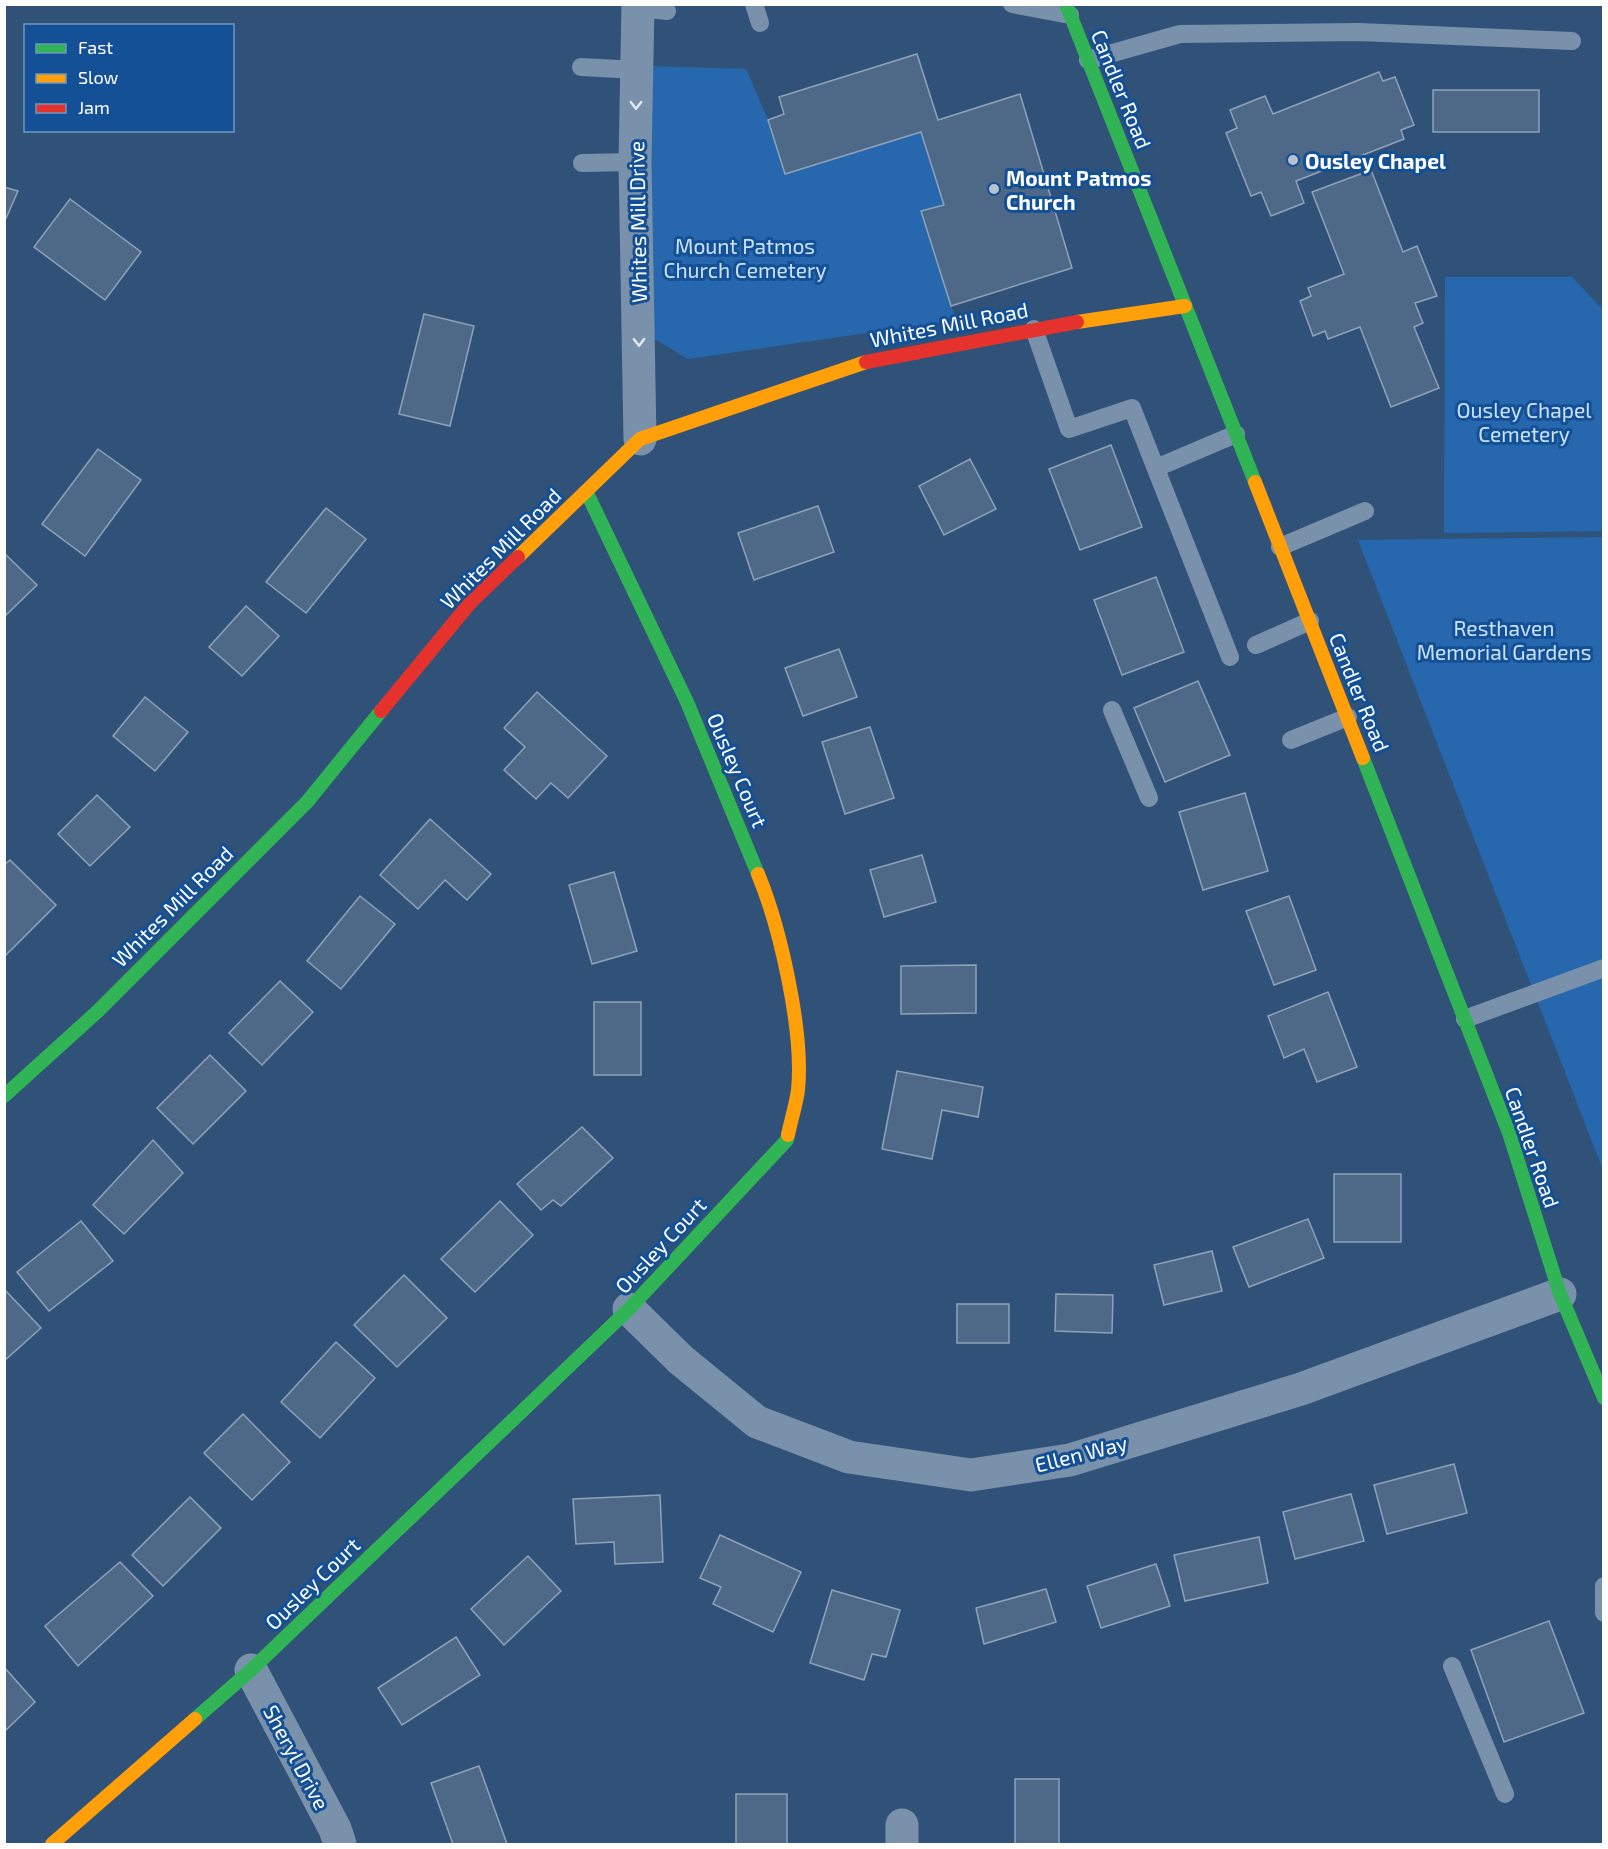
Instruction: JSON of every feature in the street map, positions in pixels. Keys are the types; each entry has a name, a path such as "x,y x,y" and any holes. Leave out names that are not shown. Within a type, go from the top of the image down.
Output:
{"street":[{"name":"Whites Mill Drive","path":"640,439 635,162 637,70 648,8"},
{"name":"Candler Road","path":"1068,10 1348,717 1509,1133 1560,1294 1604,1398"},
{"name":"Whites Mill Road","path":"4,1096 98,1011 307,801 470,603 640,439 876,359 1034,329 1185,306"},
{"name":"Ousley Court","path":"52,1845 251,1670 629,1309 787,1140 798,1089 797,1045 787,973 770,902 687,702 586,491"},
{"name":"Ellen Way","path":"629,1309 681,1360 757,1422 849,1457 971,1475 1070,1460 1290,1393 1560,1294"},
{"name":"Sheryl Drive","path":"251,1670 335,1829 340,1845"}],"lane":[{"path":"754,4 760,23"},
{"path":"1012,4 1068,10"},
{"path":"1088,60 1180,34 1359,32 1572,40"},
{"path":"581,67 637,70"},
{"path":"582,163 635,162"},
{"path":"1034,329 1069,429 1132,408 1230,657"},
{"path":"1156,468 1236,434"},
{"path":"1280,547 1365,511"},
{"path":"1256,645 1310,621"},
{"path":"1112,710 1149,798"},
{"path":"1291,740 1348,717"},
{"path":"1464,1019 1604,968"},
{"path":"1604,1586 1604,1613"},
{"path":"1452,1666 1505,1794"}],"green space":[{"name":"Mount Patmos Church Cemetery","path":"650,66 746,69 768,120 785,174 921,132 944,205 921,212 956,320 688,359 653,338"},
{"name":"Ousley Chapel Cemetery","path":"1445,277 1572,277 1603,310 1603,531 1444,533"},
{"name":"Resthaven Memorial Gardens","path":"1603,537 1603,1170 1358,540"}],"building":[{"name":"Mount Patmos Church","path":"917,54 938,120 1020,94 1072,268 951,306 921,211 944,205 921,132 785,174 768,120 784,114 779,97"},
{"name":"Ousley Chapel","path":"1379,72 1383,81 1395,77 1414,125 1401,130 1404,139 1296,181 1304,203 1271,216 1261,192 1251,196 1226,133 1237,128 1230,110 1265,96 1273,114"},
{"path":"1433,90 1539,90 1539,132 1433,132"},
{"path":"1371,170 1403,252 1417,246 1437,296 1415,303 1423,323 1414,327 1439,388 1391,407 1360,327 1328,339 1325,331 1313,336 1300,301 1311,296 1308,288 1344,274 1312,192"},
{"path":"4,187 18,191 4,223"},
{"path":"70,199 141,252 105,300 34,247"},
{"path":"424,314 474,326 450,426 399,414"},
{"path":"1111,445 1142,527 1080,550 1049,469"},
{"path":"98,449 141,480 85,556 42,524"},
{"path":"970,459 996,509 944,535 919,486"},
{"path":"818,506 834,552 754,580 738,533"},
{"path":"326,508 366,539 306,613 266,582"},
{"path":"4,553 37,585 4,617"},
{"path":"1156,577 1184,652 1122,675 1094,600"},
{"path":"246,606 279,636 242,676 209,647"},
{"path":"839,649 857,697 803,716 785,668"},
{"path":"1198,681 1230,755 1165,782 1134,708"},
{"path":"537,692 607,756 568,798 551,783 536,799 504,770 525,747 504,728"},
{"path":"145,697 188,732 155,771 113,736"},
{"path":"870,727 894,798 845,814 822,742"},
{"path":"1245,793 1268,871 1203,890 1179,812"},
{"path":"97,795 130,827 90,866 58,834"},
{"path":"430,819 491,874 467,900 445,880 418,909 380,875"},
{"path":"922,855 936,902 884,917 870,870"},
{"path":"10,860 56,905 4,957 4,865"},
{"path":"614,872 637,951 592,964 569,885"},
{"path":"360,896 395,924 341,989 307,961"},
{"path":"1289,896 1316,970 1274,985 1246,911"},
{"path":"976,965 976,1013 901,1014 901,966"},
{"path":"280,981 313,1012 262,1065 229,1033"},
{"path":"1328,992 1357,1067 1317,1082 1304,1049 1284,1058 1268,1016"},
{"path":"594,1002 641,1002 641,1075 594,1075"},
{"path":"210,1055 246,1091 193,1144 157,1108"},
{"path":"897,1071 983,1087 978,1117 942,1110 932,1159 882,1149"},
{"path":"582,1127 613,1158 561,1206 553,1200 541,1210 517,1184"},
{"path":"153,1140 183,1173 124,1234 93,1205"},
{"path":"1334,1174 1401,1174 1401,1242 1334,1242"},
{"path":"500,1201 533,1235 475,1292 441,1259"},
{"path":"1308,1219 1324,1258 1249,1287 1233,1247"},
{"path":"81,1221 113,1261 49,1311 17,1272"},
{"path":"1212,1251 1222,1291 1164,1305 1154,1265"},
{"path":"404,1275 447,1318 397,1367 354,1325"},
{"path":"4,1289 41,1328 4,1361"},
{"path":"1056,1294 1113,1295 1112,1333 1055,1331"},
{"path":"957,1304 1009,1304 1009,1343 957,1343"},
{"path":"336,1342 375,1378 320,1438 281,1402"},
{"path":"243,1414 290,1462 252,1500 204,1453"},
{"path":"1454,1464 1467,1513 1387,1534 1374,1485"},
{"path":"1351,1494 1364,1541 1295,1559 1283,1512"},
{"path":"660,1495 663,1562 615,1564 614,1542 576,1544 573,1499"},
{"path":"190,1497 221,1528 163,1586 132,1555"},
{"path":"720,1535 801,1572 773,1632 713,1604 721,1587 700,1578"},
{"path":"1259,1537 1268,1583 1185,1601 1174,1555"},
{"path":"528,1556 561,1591 504,1645 471,1609"},
{"path":"120,1562 153,1596 78,1666 45,1626"},
{"path":"1156,1564 1170,1606 1101,1628 1087,1586"},
{"path":"1046,1589 1056,1622 984,1644 976,1608"},
{"path":"832,1590 900,1610 886,1657 872,1654 864,1680 810,1663"},
{"path":"1549,1621 1584,1713 1504,1742 1471,1650"},
{"path":"456,1637 480,1675 402,1725 378,1688"},
{"path":"4,1667 35,1702 4,1732"},
{"path":"479,1766 507,1844 453,1844 431,1783"},
{"path":"1015,1779 1059,1779 1059,1844 1015,1844"},
{"path":"736,1794 787,1794 787,1844 736,1844"}],"traffic: fast":[{"path":"1066,4 1255,482"},
{"path":"586,491 687,702 758,874"},
{"path":"4,1096 98,1011 307,802 381,711"},
{"path":"1363,758 1509,1133 1560,1294 1604,1398"},
{"path":"195,1719 251,1670 629,1309 787,1140 788,1135"}],"traffic: slow":[{"path":"1077,322 1185,306"},
{"path":"518,557 640,439 866,362"},
{"path":"1255,482 1363,758"},
{"path":"758,874 782,950 794,1010 799,1066 798,1090 788,1135"},
{"path":"52,1844 195,1719"}],"traffic: jam":[{"path":"866,362 1077,322"},
{"path":"381,711 470,603 518,557"}],"place":[{"name":"Ousley Chapel","path":"1293,160"},
{"name":"Mount Patmos Church","path":"994,189"}]}
